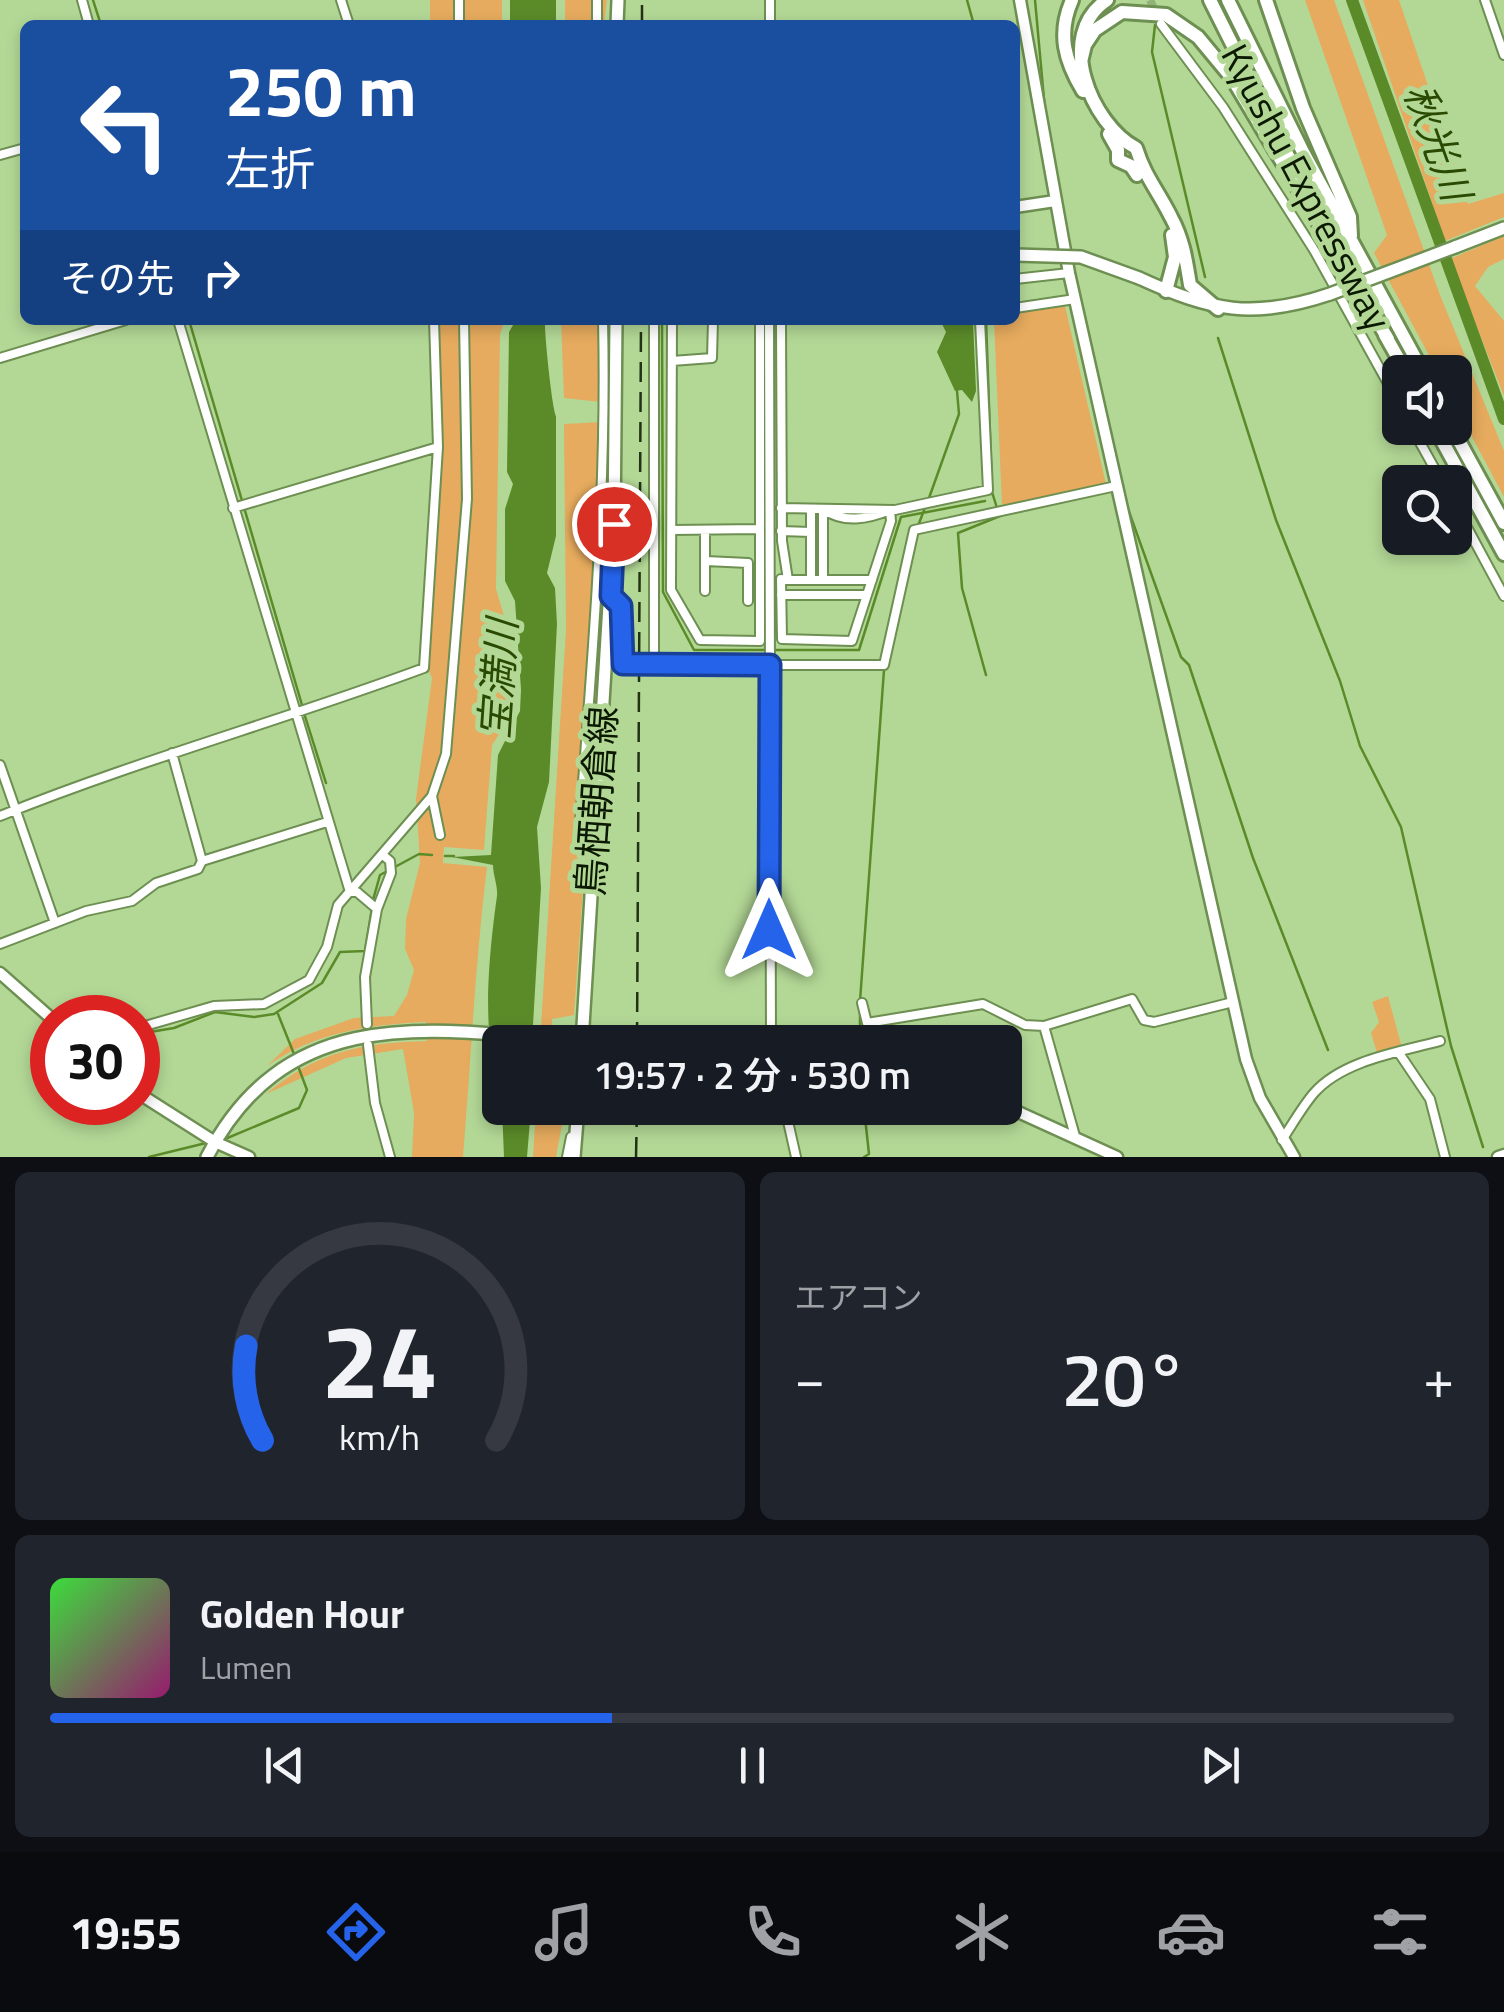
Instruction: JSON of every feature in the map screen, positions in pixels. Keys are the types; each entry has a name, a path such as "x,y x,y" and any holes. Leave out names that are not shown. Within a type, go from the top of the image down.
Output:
{"highway":[{"path":"1072,0 1066,15 1064,47 1082,90 1122,147"},
{"path":"1082,90 1072,44 1080,17 1093,0"},
{"path":"1107,0 1088,19 1080,38 1080,66 1089,90 1122,147"},
{"name":"Kyushu Expressway","path":"1210,0 1287,156 1397,355"},
{"name":"Kyushu Expressway","path":"1228,0 1414,355"},
{"path":"1266,0 1303,108 1350,216 1351,240"},
{"path":"1080,66 1085,44 1095,30 1122,12 1166,15 1198,37 1232,78 1388,339"},
{"path":"1122,147 1136,148 1134,163 1172,235 1175,258 1166,290"},
{"path":"1134,163 1172,217 1183,246 1190,284 1218,308"},
{"path":"1166,290 1184,258 1183,246"},
{"path":"1445,445 1504,554"},
{"path":"1461,445 1504,524"}],"main road":[{"path":"1020,255 1081,257 1218,308 1270,310 1330,294 1504,228"},
{"name":"鳥栖朝倉線","path":"582,1025 611,596 616,325"},
{"name":"鳥栖朝倉線","path":"207,1157 230,1115 256,1089 312,1052 372,1033 482,1036"},
{"path":"570,1157 575,1125"}],"street":[{"path":"1020,0 1069,272 1250,1075 1290,1156"},
{"path":"1486,0 1504,55"},
{"path":"1161,24 1222,107 1314,250 1382,373"},
{"path":"1020,206 1055,201"},
{"path":"1020,278 1069,272"},
{"path":"1020,307 1075,299"},
{"path":"0,358 109,325"},
{"path":"180,325 240,506 350,892"},
{"path":"0,816 424,668 438,447 434,325"},
{"path":"160,1022 214,1006 264,1004 309,980 328,947 338,905 432,796 446,754 466,499 464,325"},
{"path":"592,846 579,835 602,567 606,432 603,325"},
{"path":"654,325 654,658 693,662"},
{"path":"672,325 671,590 700,640 760,641 760,325"},
{"path":"672,360 712,358 713,325"},
{"path":"770,325 770,579 766,662 771,1025"},
{"path":"781,325 784,641 849,642 855,638 890,510"},
{"path":"781,508 890,510 988,490 980,325"},
{"path":"240,506 438,447"},
{"path":"611,596 621,606 623,664 884,665 914,530 1116,486"},
{"path":"811,509 811,580"},
{"path":"823,580 824,509"},
{"path":"672,530 759,529"},
{"path":"705,530 705,590"},
{"path":"781,532 811,532"},
{"path":"1472,537 1504,596"},
{"path":"706,561 748,564 748,601"},
{"path":"759,579 872,580"},
{"path":"781,596 868,596"},
{"path":"0,944 54,923 132,901 156,883 198,869 202,861 172,753"},
{"path":"0,765 54,923"},
{"path":"432,796 440,835"},
{"path":"202,861 327,822"},
{"path":"367,1024 365,977 377,908 391,873 390,861 384,856"},
{"path":"350,892 357,892 377,908"},
{"path":"0,972 30,1000"},
{"path":"862,1003 867,1023 983,1004 1025,1025 1044,1026 1132,999 1144,1020 1154,1022 1233,1002"},
{"path":"1044,1026 1086,1157"},
{"path":"1282,1140 1315,1092 1357,1066 1440,1041"},
{"path":"368,1045 375,1102 390,1157"},
{"path":"1398,1053 1430,1099 1445,1157"},
{"path":"160,1106 215,1142 249,1157"},
{"path":"1022,1114 1117,1157"},
{"path":"789,1125 796,1157"}],"shaded area":[{"path":"430,0 502,0 502,20 430,20"},
{"path":"510,0 556,0 556,20 510,20"},
{"path":"565,0 607,0 605,20 565,20"},
{"path":"1305,0 1334,0 1465,355 1429,355 1374,253 1387,235"},
{"path":"1363,0 1399,0 1468,204 1504,193 1504,217 1445,241"},
{"path":"1504,236 1504,259 1488,267 1475,286 1504,321 1504,396 1450,259"},
{"path":"1065,306 1106,484 1002,506 994,325 1020,325 1020,311"},
{"path":"437,325 503,325 496,589 511,640 514,711 492,745 484,850 444,847 443,863 487,867 463,1157 412,1157 414,1113 403,1049 346,1058 266,1094 304,1068 341,1052 427,1041 426,1022 343,1032 304,1045 267,1066 295,1039 354,1018 394,1016 407,995 414,970 405,949 406,919 420,863 416,799 432,678 428,669 441,442"},
{"path":"513,325 545,325 556,416 556,536 547,573 555,588 557,624 549,782 537,827 541,888 533,1025 489,1025 497,896 493,865 452,857 491,855 498,755 520,711 515,601 505,581 505,509 513,484 507,472 509,332"},
{"path":"561,325 598,325 601,402 564,398"},
{"path":"942,325 973,325 976,391 972,402 962,390 955,391 937,352 946,332"},
{"path":"1472,373 1504,451 1504,497 1472,437"},
{"path":"602,422 609,508 598,701 584,701 576,834 586,845 574,1015 552,1019 552,1025 541,1025 566,629 564,424"},
{"path":"1388,996 1402,1048 1378,1056 1371,1033 1379,1022 1372,1002"},
{"path":"503,1125 530,1125 527,1157 504,1157"},
{"path":"535,1125 562,1125 556,1157 533,1157"}],"waterway":[{"path":"93,0 99,20"},
{"path":"967,0 973,20"},
{"path":"1035,0 1045,110"},
{"name":"秋光川","path":"1352,0 1504,419"},
{"path":"1155,25 1152,52 1205,277"},
{"path":"1072,260 1127,506 1181,657 1189,665 1253,858 1328,1050"},
{"path":"190,325 302,705"},
{"path":"662,325 663,592 694,650 765,650"},
{"path":"986,325 992,492 997,508"},
{"path":"1218,338 1276,520 1340,681 1360,746 1401,827 1451,1046 1483,1147"},
{"path":"929,498 959,414 957,391"},
{"path":"773,650 859,650 901,517 985,501"},
{"path":"918,526 926,505"},
{"path":"986,675 962,588 958,533 1000,516"},
{"path":"860,1001 884,670"},
{"path":"304,713 326,783"},
{"path":"373,900 380,875 419,854 432,855"},
{"path":"445,856 454,856"},
{"path":"160,1030 215,1012 254,1017 274,1014 322,983 340,952 365,951 372,908"},
{"path":"860,1009 860,1025"},
{"path":"278,1014 294,1054"},
{"path":"225,1139 299,1108 307,1090 298,1066"},
{"path":"864,1157 869,1154 866,1125"},
{"path":"149,1157 206,1143"}],"tunnel":[{"path":"1150,0 1157,15"}],"railway":[{"path":"642,0 642,20"},
{"path":"637,1025 641,325"},
{"path":"636,1157 637,1125"}],"route":[{"path":"614,524 611,596 621,606 623,664 770,665 769,930"}],"water label":[{"name":"宝満川","path":"498,679"}]}
